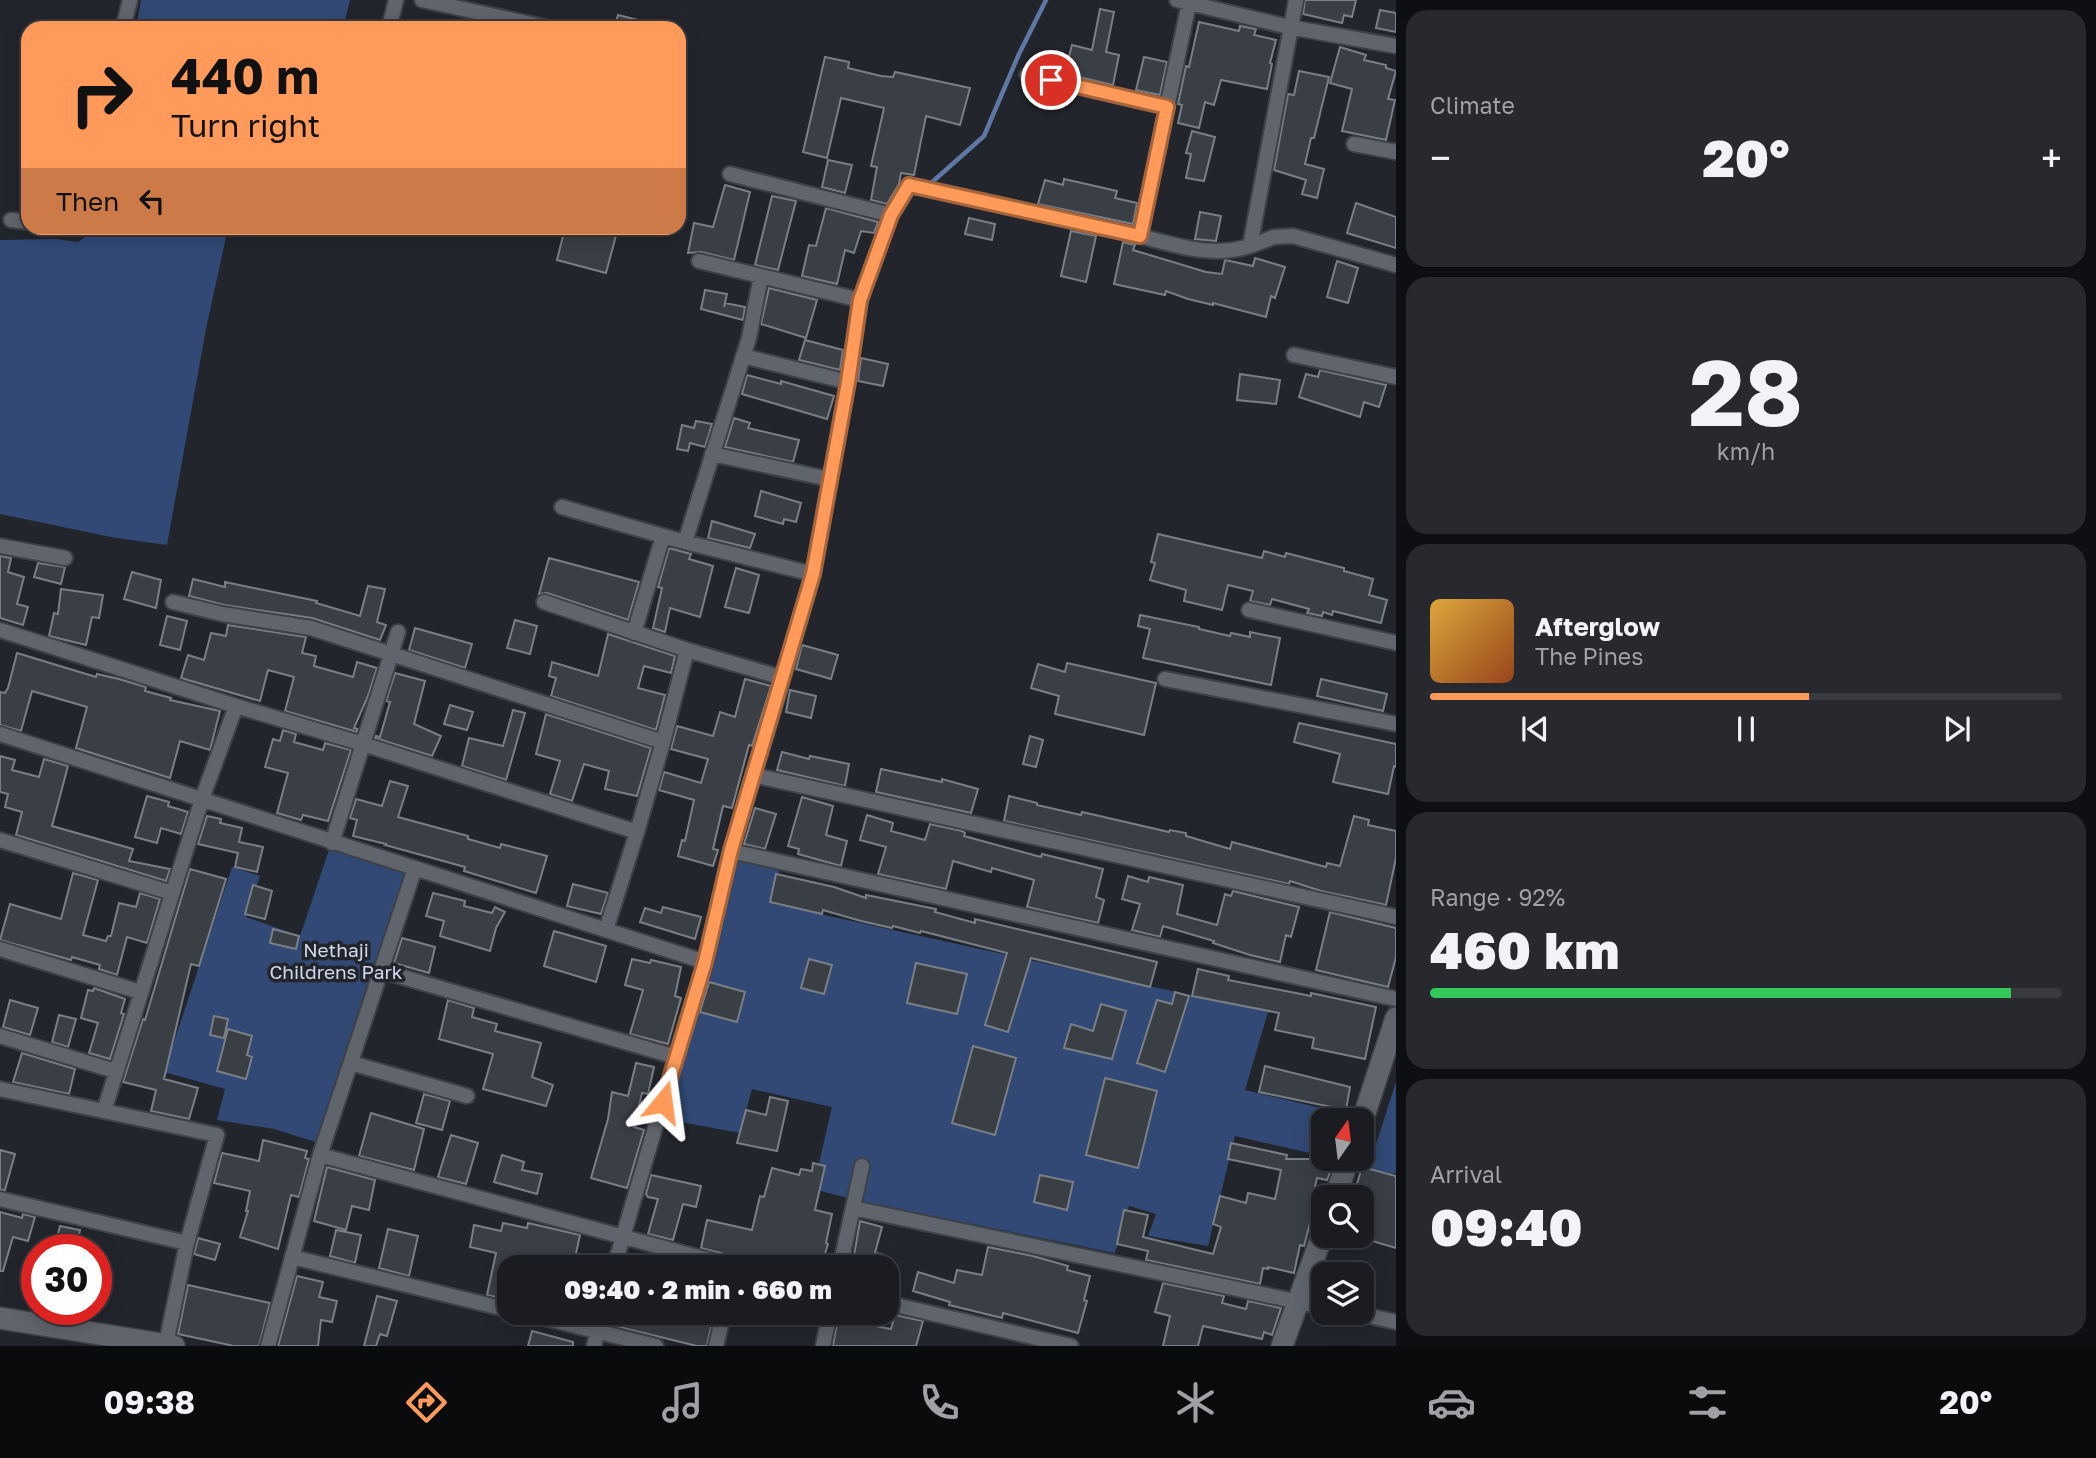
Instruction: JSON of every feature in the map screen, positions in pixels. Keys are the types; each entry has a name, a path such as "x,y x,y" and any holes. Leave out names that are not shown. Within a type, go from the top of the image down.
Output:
{"main road":[{"path":"1367,1108 1396,1018"},
{"path":"1282,1346 1318,1248"},
{"path":"0,1318 170,1345"}],"street":[{"path":"126,21 130,0"},
{"path":"391,21 396,0"},
{"path":"422,0 518,21"},
{"path":"1250,246 1296,0"},
{"path":"1140,236 1167,107 1183,1 1289,27 1396,46"},
{"path":"1027,75 1167,107"},
{"path":"1354,144 1396,152"},
{"path":"730,174 891,215"},
{"path":"617,1255 705,962 731,850 813,574 860,300 891,215 909,185 1214,252 1232,252 1274,237 1293,236 1396,265"},
{"path":"11,220 21,221"},
{"path":"699,261 860,300"},
{"path":"685,542 743,356 761,276"},
{"path":"1294,355 1396,377"},
{"path":"743,356 848,382"},
{"path":"712,454 829,478"},
{"path":"562,507 813,574"},
{"path":"634,634 663,536"},
{"path":"0,546 65,558"},
{"path":"173,602 222,614 311,628 663,742"},
{"path":"544,602 634,634 783,678"},
{"path":"1249,610 1396,643"},
{"path":"0,630 637,832"},
{"path":"332,843 398,632"},
{"path":"606,930 637,832 687,650"},
{"path":"1165,679 1396,724"},
{"path":"104,1111 202,799 236,706"},
{"path":"0,734 705,962"},
{"path":"753,775 1396,917"},
{"path":"0,841 172,893"},
{"path":"731,850 1396,999"},
{"path":"268,1346 320,1155 415,868"},
{"path":"0,949 140,992"},
{"path":"382,971 676,1057"},
{"path":"0,1036 115,1071"},
{"path":"351,1063 467,1096"},
{"path":"0,1089 217,1135 187,1243 170,1345"},
{"path":"320,1155 692,1255"},
{"path":"843,1255 862,1166"},
{"path":"0,1199 187,1243"},
{"path":"853,1208 1311,1304"},
{"path":"292,1257 497,1307"},
{"path":"899,1306 1071,1346"},
{"path":"1374,1317 1396,1322"},
{"path":"556,1325 595,1339 656,1346"},
{"path":"716,1346 721,1325"},
{"path":"822,1346 827,1325"}],"green space":[{"path":"141,0 350,0 345,21 137,21"},
{"path":"88,235 226,235 206,329 167,545 116,538 0,514 0,240 56,239 78,242"},
{"name":"Nethaji Childrens Park","path":"330,847 405,869 376,970 319,1143 274,1129 217,1120 225,1089 164,1072 232,867 260,876 246,917 300,936"},
{"path":"738,860 779,870 774,904 1268,1012 1245,1090 1321,1108 1311,1108 1311,1153 1235,1136 1208,1246 1148,1236 1156,1214 1129,1206 1115,1253 859,1201 813,1189 832,1107 752,1089 740,1133 664,1119"},
{"path":"1396,1082 1396,1174 1374,1170 1374,1150"}],"building":[{"path":"1305,0 1356,0 1352,17 1344,15 1342,23 1303,14"},
{"path":"1100,9 1114,12 1106,52 1119,55 1113,85 1041,68 1044,58 1067,64 1072,45 1092,50"},
{"path":"1380,10 1396,13 1396,32 1376,28"},
{"path":"618,15 642,21 616,21"},
{"path":"1199,22 1239,31 1240,26 1256,29 1254,35 1276,40 1267,89 1221,80 1214,105 1205,102 1199,128 1178,123 1182,105 1178,104"},
{"path":"1340,47 1366,55 1364,60 1386,65 1386,68 1396,71 1388,99 1395,100 1386,140 1342,131 1352,89 1330,83"},
{"path":"825,57 849,62 848,68 881,76 893,77 895,72 970,88 960,125 926,116 914,175 901,173 899,184 887,204 871,200 877,167 871,166 884,108 841,98 827,158 803,152"},
{"path":"1144,57 1167,62 1160,95 1136,90"},
{"path":"1299,71 1329,77 1305,164 1324,169 1317,198 1302,194 1306,180 1274,170 1288,94 1294,95"},
{"path":"1192,131 1215,137 1204,181 1186,178 1191,154 1186,153"},
{"path":"828,160 852,165 845,193 822,187"},
{"path":"1064,179 1117,191 1115,198 1137,203 1133,224 1038,204 1045,180 1063,185"},
{"path":"725,185 750,192 734,260 701,252 688,253 694,223 713,227"},
{"path":"772,196 796,201 778,270 755,265"},
{"path":"1356,203 1396,217 1396,248 1347,233"},
{"path":"826,208 878,222 874,233 861,231 854,253 845,250 837,284 802,276 809,245 816,246"},
{"path":"1200,212 1221,216 1216,241 1195,239"},
{"path":"969,218 995,224 992,240 965,234"},
{"path":"1071,231 1096,236 1086,282 1061,276"},
{"path":"563,235 616,235 606,273 557,260"},
{"path":"1123,242 1135,245 1133,250 1206,272 1222,274 1225,260 1253,266 1255,258 1285,267 1275,298 1271,296 1266,317 1188,299 1166,291 1165,295 1114,284"},
{"path":"1337,261 1358,268 1348,303 1327,297"},
{"path":"769,288 817,300 806,338 761,324"},
{"path":"705,290 727,294 724,307 725,303 745,307 743,320 701,309"},
{"path":"805,340 843,350 840,370 799,360"},
{"path":"861,358 888,364 883,386 858,381"},
{"path":"1320,370 1386,385 1379,407 1364,402 1360,417 1299,397 1306,374 1318,377"},
{"path":"1240,374 1280,380 1276,404 1237,400"},
{"path":"747,375 781,384 781,381 834,396 827,419 742,394"},
{"path":"734,418 750,423 748,428 799,440 793,462 725,447"},
{"path":"696,421 712,424 705,447 690,443 688,451 677,449 682,425 694,428"},
{"path":"761,491 801,503 796,522 784,519 783,524 755,516"},
{"path":"712,521 755,534 750,548 708,538"},
{"path":"1158,534 1262,558 1264,551 1285,557 1286,553 1344,568 1344,571 1373,579 1369,595 1387,600 1381,623 1333,611 1332,615 1323,612 1322,616 1307,613 1309,609 1272,599 1270,605 1250,601 1253,591 1228,585 1222,610 1184,601 1186,590 1150,580"},
{"path":"669,548 691,554 689,559 713,566 700,617 670,608 665,632 653,628 662,588 658,587"},
{"path":"0,556 11,558 8,572 24,577 17,604 28,607 23,625 0,618"},
{"path":"549,558 639,582 628,620 547,593 539,594"},
{"path":"38,563 65,567 61,584 34,577"},
{"path":"736,568 759,575 749,613 725,607"},
{"path":"132,572 161,580 156,608 124,599"},
{"path":"193,579 225,587 225,582 317,601 316,603 360,616 368,586 385,589 377,622 386,625 380,640 312,618 224,605 189,596"},
{"path":"61,589 103,595 99,618 92,617 86,645 49,636 54,613 58,614"},
{"path":"1140,615 1230,636 1231,633 1250,637 1250,632 1280,638 1271,685 1143,658 1150,629 1138,626"},
{"path":"167,616 187,621 180,650 160,645"},
{"path":"515,620 537,626 530,654 507,648"},
{"path":"228,625 306,637 302,653 316,656 314,666 353,677 357,662 377,668 354,728 358,729 357,732 285,711 294,677 268,670 260,701 181,678 188,655 204,660 211,633 226,636"},
{"path":"415,628 472,644 465,668 409,650"},
{"path":"608,634 675,656 671,673 644,666 638,688 665,695 656,730 551,696 556,678 549,676 552,662 598,676"},
{"path":"802,645 838,655 831,679 796,669"},
{"path":"17,653 96,677 97,674 146,687 145,691 171,698 170,700 220,711 210,750 180,741 170,778 76,748 87,707 32,691 21,731 0,725 0,692 5,693 8,688"},
{"path":"1067,663 1156,683 1144,735 1055,714 1059,696 1031,688 1038,664 1065,672"},
{"path":"395,673 425,681 414,724 441,736 432,756 375,738 380,737 390,702 386,701"},
{"path":"745,679 771,686 752,746 749,745 732,808 723,806 713,849 718,850 713,866 678,856 682,840 685,841 694,800 659,790 664,772 701,783 708,759 671,749 677,726 713,736 720,712 735,717"},
{"path":"1321,679 1387,694 1383,711 1317,696"},
{"path":"790,690 816,696 811,718 786,712"},
{"path":"450,705 473,712 467,730 444,724"},
{"path":"513,710 525,713 506,780 462,766 469,738 503,746"},
{"path":"546,714 651,748 637,796 605,789 609,771 584,764 572,801 550,794 560,761 536,754"},
{"path":"1299,723 1396,744 1396,767 1394,766 1388,794 1333,782 1340,754 1294,742"},
{"path":"283,730 296,734 294,742 323,750 325,743 351,750 328,821 303,815 301,820 277,813 288,773 265,767 273,739 280,741"},
{"path":"1030,736 1043,740 1036,767 1023,764"},
{"path":"782,752 809,759 810,756 849,764 845,786 777,770"},
{"path":"0,756 15,760 12,770 39,777 44,759 68,766 52,826 133,849 129,861 170,869 166,881 16,835 22,812 5,807 8,794 0,792"},
{"path":"881,769 942,782 942,779 978,789 971,813 876,792"},
{"path":"390,781 408,786 398,817 468,836 468,839 500,848 501,844 547,856 536,893 464,871 465,867 353,836 357,820 350,818 356,799 382,806"},
{"path":"147,796 169,802 168,806 188,812 181,834 161,828 157,843 135,837"},
{"path":"1009,796 1081,815 1082,812 1169,832 1186,833 1186,836 1230,849 1232,842 1326,867 1327,863 1340,866 1354,816 1369,820 1368,825 1396,831 1396,858 1386,905 1321,891 1290,881 1289,884 1004,821"},
{"path":"802,797 833,806 826,835 847,841 841,866 798,854 799,849 788,846"},
{"path":"755,808 776,814 765,849 744,844"},
{"path":"867,815 893,823 891,831 925,840 930,824 962,831 964,836 1041,857 1042,854 1103,869 1096,897 1104,900 1098,923 1027,907 1034,880 992,868 991,872 953,861 946,889 878,874 886,847 860,840"},
{"path":"207,816 221,819 220,823 242,828 239,842 263,847 257,872 235,867 238,853 198,844"},
{"path":"190,869 226,879 199,966 191,964 164,1079 198,1088 189,1119 151,1111 156,1090 123,1082 143,1019 145,1020"},
{"path":"73,873 98,880 83,935 106,941 108,936 111,936 119,903 136,907 140,893 160,899 147,943 127,937 117,975 99,969 100,965 72,957 71,960 0,940 10,904 61,919"},
{"path":"776,874 834,887 866,898 866,895 936,909 935,912 975,923 975,919 1157,962 1150,987 1031,958 1008,1032 985,1025 1007,953 921,931 892,928 823,910 822,914 770,902"},
{"path":"1128,876 1148,882 1149,877 1183,885 1177,914 1217,925 1225,894 1231,896 1233,891 1299,907 1291,937 1286,935 1280,962 1250,955 1163,926 1160,937 1132,930 1140,904 1122,899"},
{"path":"573,884 608,893 601,914 567,906"},
{"path":"253,885 272,891 265,919 245,914"},
{"path":"433,893 465,901 464,906 492,913 495,907 505,912 496,928 490,951 440,936 444,921 426,916"},
{"path":"663,907 701,917 695,939 640,922 645,908 661,913"},
{"path":"1330,912 1396,928 1396,957 1388,987 1316,970"},
{"path":"273,929 299,936 296,949 270,943"},
{"path":"554,931 606,946 596,982 544,966"},
{"path":"402,938 435,947 429,973 394,963"},
{"path":"632,959 681,967 675,996 681,998 668,1044 630,1034 643,990 625,985"},
{"path":"809,959 832,965 824,994 801,988"},
{"path":"916,963 967,974 957,1014 907,1003"},
{"path":"1198,969 1229,976 1228,980 1311,996 1311,993 1376,1007 1365,1059 1312,1048 1314,1038 1275,1030 1279,1013 1192,996"},
{"path":"709,982 745,992 737,1022 700,1012"},
{"path":"94,988 125,999 121,1013 124,1014 110,1059 89,1053 98,1023 81,1018 88,990 93,991"},
{"path":"1175,992 1189,996 1165,1072 1137,1063 1157,1000 1172,1004"},
{"path":"10,1000 38,1008 30,1035 3,1027"},
{"path":"448,1000 474,1008 472,1017 497,1024 495,1031 541,1043 532,1077 553,1085 546,1106 483,1089 493,1054 439,1039"},
{"path":"1101,1004 1126,1011 1112,1059 1064,1048 1071,1024 1093,1031"},
{"path":"59,1015 76,1019 68,1047 52,1042"},
{"path":"214,1016 228,1019 224,1038 210,1035"},
{"path":"228,1029 252,1036 247,1055 252,1057 246,1079 217,1071"},
{"path":"973,1046 1016,1058 995,1135 952,1123"},
{"path":"22,1053 75,1069 69,1094 13,1082"},
{"path":"636,1063 654,1067 648,1094 642,1093 634,1127 644,1130 627,1188 591,1178 608,1119 612,1092 628,1096"},
{"path":"1265,1066 1350,1087 1346,1108 1259,1092"},
{"path":"1105,1078 1157,1091 1138,1168 1086,1155"},
{"path":"424,1094 450,1101 442,1130 416,1123"},
{"path":"770,1097 788,1101 777,1151 737,1143 746,1110 766,1115"},
{"path":"371,1113 424,1129 414,1170 359,1156"},
{"path":"451,1135 478,1143 466,1184 438,1177"},
{"path":"263,1140 307,1151 305,1158 309,1159 299,1197 291,1195 278,1249 240,1237 248,1211 250,1191 214,1183 222,1153 259,1161"},
{"path":"1231,1143 1287,1155 1286,1159 1311,1159 1311,1171 1330,1171 1327,1180 1317,1178 1315,1185 1311,1185 1311,1219 1304,1246 1300,1245 1294,1273 1263,1268 1260,1284 1146,1260 1148,1251 1117,1244 1124,1210 1148,1215 1143,1237 1213,1254 1221,1227 1213,1224 1220,1196 1246,1203 1248,1193 1275,1199 1281,1170 1228,1159"},
{"path":"0,1150 15,1154 5,1190 0,1190"},
{"path":"502,1155 524,1162 522,1170 542,1174 537,1194 494,1182"},
{"path":"813,1163 825,1166 815,1210 832,1214 825,1255 728,1255 701,1248 707,1220 752,1230 760,1196 764,1197 772,1168 799,1175 801,1169 812,1171"},
{"path":"327,1167 375,1180 369,1210 352,1206 346,1230 314,1221"},
{"path":"1374,1170 1396,1176 1396,1248 1374,1242 1374,1185 1357,1185 1361,1171"},
{"path":"651,1175 701,1186 696,1207 683,1204 673,1240 648,1234 658,1199 646,1194"},
{"path":"1040,1175 1073,1182 1067,1210 1034,1202"},
{"path":"0,1212 22,1218 23,1214 35,1217 30,1234 21,1234 21,1239 13,1237 3,1271 0,1271"},
{"path":"860,1221 882,1227 875,1253 882,1255 854,1255"},
{"path":"503,1223 527,1228 528,1223 580,1235 576,1255 497,1255 497,1297 487,1295 496,1253 470,1247 474,1225 501,1231"},
{"path":"60,1226 80,1230 79,1234 58,1234"},
{"path":"388,1229 418,1236 409,1276 379,1268"},
{"path":"336,1230 361,1235 355,1263 330,1256"},
{"path":"198,1238 220,1244 215,1260 194,1254"},
{"path":"988,1247 1033,1256 1068,1266 1067,1270 1090,1276 1084,1300 1087,1301 1078,1333 1003,1313 1002,1318 949,1305 950,1302 913,1291 918,1272 954,1283 957,1270 982,1275"},
{"path":"297,1276 323,1282 319,1297 337,1301 332,1322 321,1320 318,1346 278,1346"},
{"path":"1163,1283 1224,1296 1222,1303 1246,1309 1248,1301 1281,1308 1272,1335 1264,1332 1262,1339 1203,1326 1198,1346 1163,1346 1170,1316 1155,1312"},
{"path":"188,1285 270,1303 259,1346 234,1346 178,1334"},
{"path":"377,1296 397,1301 387,1336 380,1334 376,1346 364,1346"},
{"path":"899,1316 923,1321 916,1346 833,1346 837,1325 870,1325 891,1329 892,1325 899,1325"},
{"path":"611,1325 711,1325 707,1346 697,1346"},
{"path":"532,1331 573,1342 573,1346 528,1346"}],"waterway":[{"path":"930,184 984,136 1019,54 1046,0"}],"route":[{"path":"663,1102 705,962 731,850 813,574 860,300 891,215 909,185 1140,236 1167,107 1051,80"}]}
